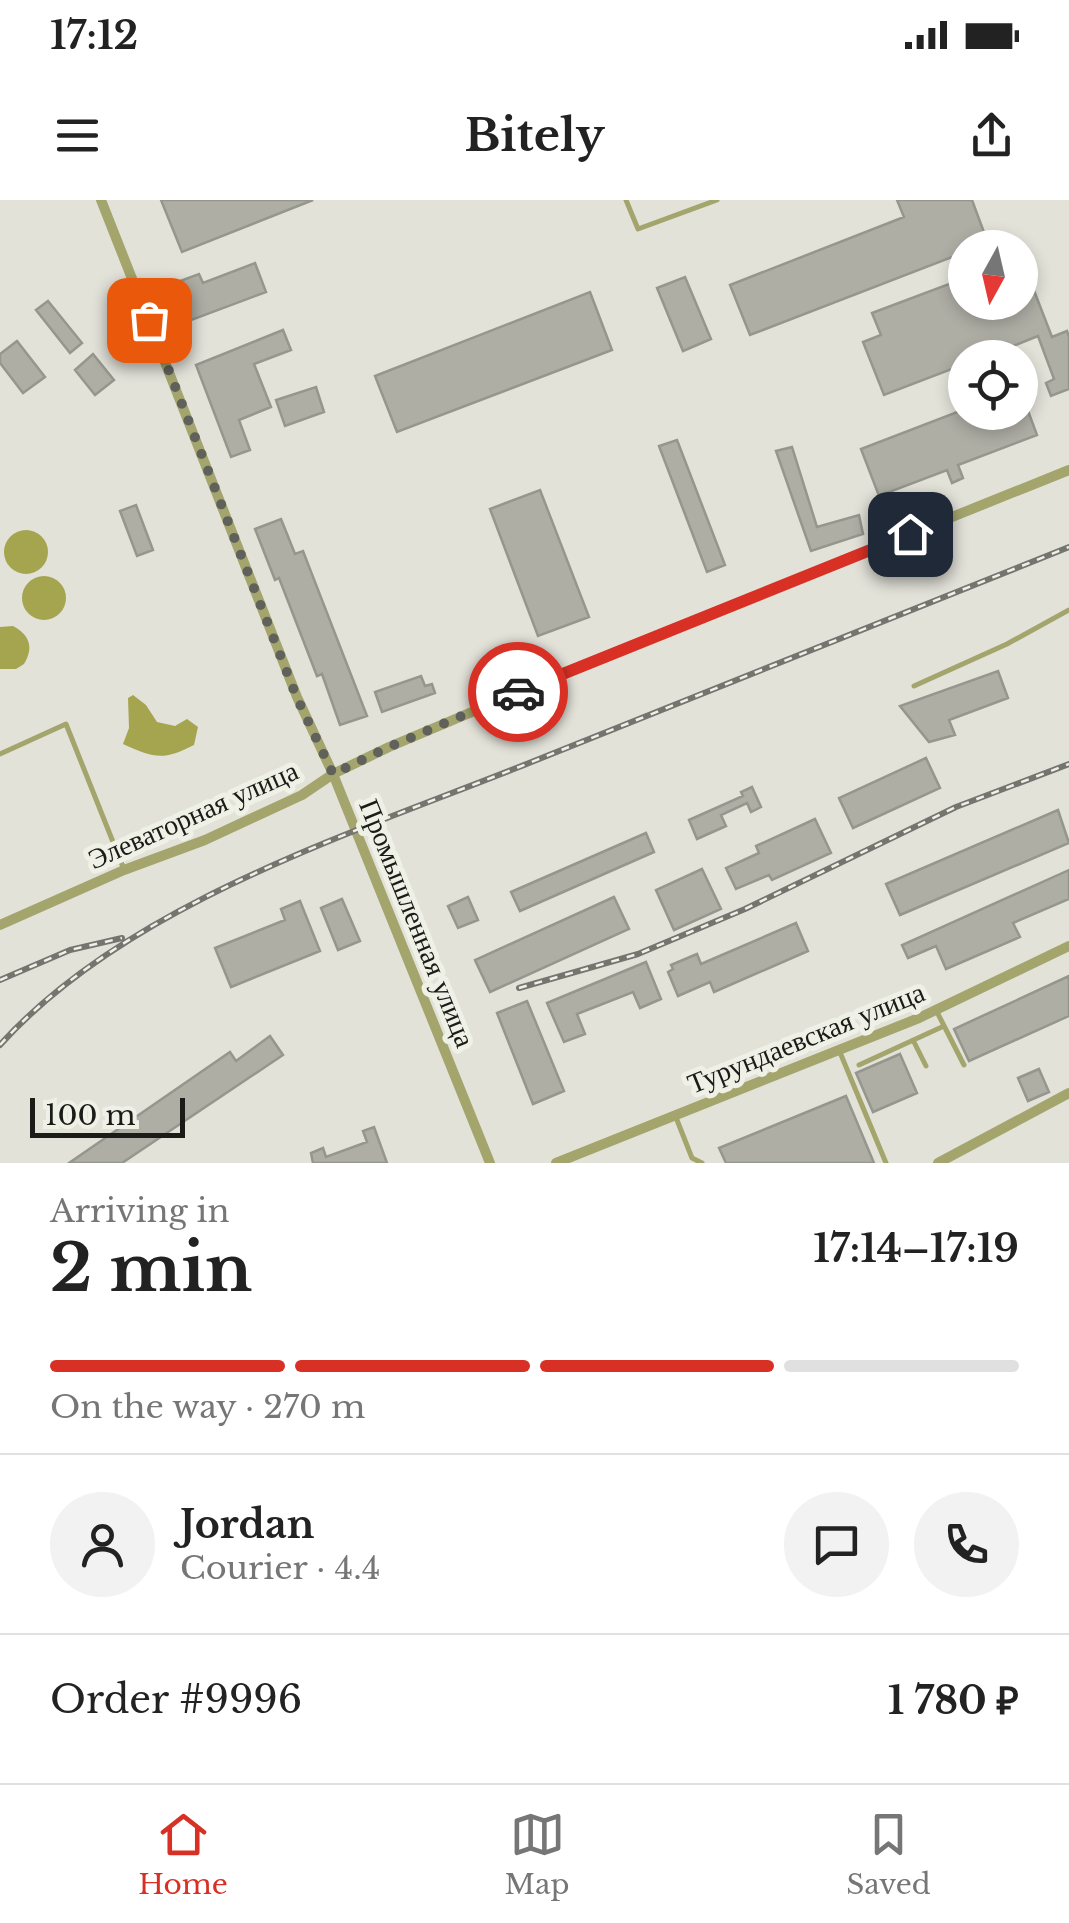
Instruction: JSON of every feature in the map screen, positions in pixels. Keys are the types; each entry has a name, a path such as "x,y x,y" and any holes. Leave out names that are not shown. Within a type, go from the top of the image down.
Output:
{"street":[{"name":"Промышленная улица","path":"101,200 297,698 333,774 490,1163"},
{"name":"Элеваторная улица","path":"0,925 124,870 205,840 302,795 333,774 389,747 1069,470"},
{"name":"Турундаевская улица","path":"556,1163 936,1010 1069,946"},
{"path":"938,1163 1069,1092"}],"lane":[{"path":"626,200 638,229 717,200"},
{"path":"914,686 1007,644 1069,610"},
{"path":"0,754 66,724 124,870"},
{"path":"936,1010 964,1065"},
{"path":"858,1065 944,1026"},
{"path":"913,1040 926,1066"},
{"path":"839,1050 886,1163"},
{"path":"675,1116 692,1158 702,1163"}],"shaded area":[{"path":"26,530 42,536 48,552 42,568 26,574 10,568 4,552 10,536"},
{"path":"44,576 60,582 66,598 60,614 44,620 28,614 22,598 28,582"},
{"path":"13,626 27,638 29,653 24,664 16,669 0,669 0,627"},
{"path":"133,695 146,705 157,722 175,726 187,719 198,727 194,745 158,756 123,744 129,728 128,698"}],"building":[{"path":"161,200 313,200 182,252"},
{"path":"897,200 972,200 983,230 948,230 948,259 750,335 730,285 904,217"},
{"path":"255,263 266,292 178,325 164,287 199,274 203,283"},
{"path":"685,277 711,339 683,351 657,288"},
{"path":"948,284 948,320 1038,320 1038,301 1052,337 1067,331 1069,389 1051,396 1046,383 1054,379 1038,336 1028,340 948,340 948,371 884,395 863,342 881,335 872,313"},
{"path":"590,292 612,350 397,432 375,376"},
{"path":"48,301 82,343 70,353 36,310"},
{"path":"283,330 291,350 254,364 271,407 239,420 250,450 231,457 196,365"},
{"path":"17,341 45,377 23,393 0,363 0,354"},
{"path":"93,354 114,380 95,395 75,370"},
{"path":"316,387 324,412 285,426 276,400"},
{"path":"948,416 948,430 1035,430 1037,435 958,465 963,478 952,483 947,470 879,496 861,449"},
{"path":"677,440 725,565 707,572 659,446"},
{"path":"792,447 817,527 859,515 863,534 811,551 776,451"},
{"path":"540,490 589,617 538,636 490,509"},
{"path":"136,505 153,550 137,556 120,511"},
{"path":"281,519 295,554 303,551 367,716 340,725 279,578 275,580 255,529"},
{"path":"998,671 1008,698 949,720 955,735 929,742 900,706"},
{"path":"421,676 425,686 432,684 435,693 382,712 375,692"},
{"path":"926,758 940,788 853,828 839,798"},
{"path":"752,787 761,807 751,812 747,803 721,815 726,826 697,839 689,820 743,796 741,792"},
{"path":"1058,810 1069,843 900,915 886,884"},
{"path":"815,819 831,853 772,880 769,875 736,889 726,868 759,853 756,846"},
{"path":"646,833 654,852 520,911 511,892"},
{"path":"702,869 721,909 674,930 656,890"},
{"path":"1069,870 1069,899 1013,923 1020,937 946,969 936,946 908,958 902,945"},
{"path":"468,897 478,920 458,928 448,906"},
{"path":"614,897 629,929 490,992 475,960"},
{"path":"342,899 360,941 338,950 321,908"},
{"path":"300,901 320,951 231,987 215,948 285,920 281,909"},
{"path":"796,923 808,951 714,992 710,982 678,996 668,972 673,969 671,965 697,954 701,964"},
{"path":"646,962 661,999 640,1008 633,992 577,1014 585,1034 564,1042 547,1003"},
{"path":"1069,976 1069,1016 969,1061 954,1029"},
{"path":"527,1001 564,1091 533,1104 497,1013"},
{"path":"270,1036 283,1055 122,1163 69,1163 230,1052 236,1061"},
{"path":"900,1054 917,1093 873,1112 856,1073"},
{"path":"1039,1069 1049,1092 1028,1101 1018,1078"},
{"path":"846,1096 874,1163 726,1163 719,1148"},
{"path":"374,1127 387,1163 313,1163 311,1153 323,1148 326,1157 367,1142 363,1131"}],"railway":[{"path":"0,1045 52,995 112,951 247,877 1069,547"},
{"path":"519,988 638,954 745,909 956,807 1069,764"},
{"path":"0,980 70,950 122,938"}],"way so far":[{"path":"149,320 297,698 333,774 518,692"}],"route":[{"path":"518,692 910,534"}]}
